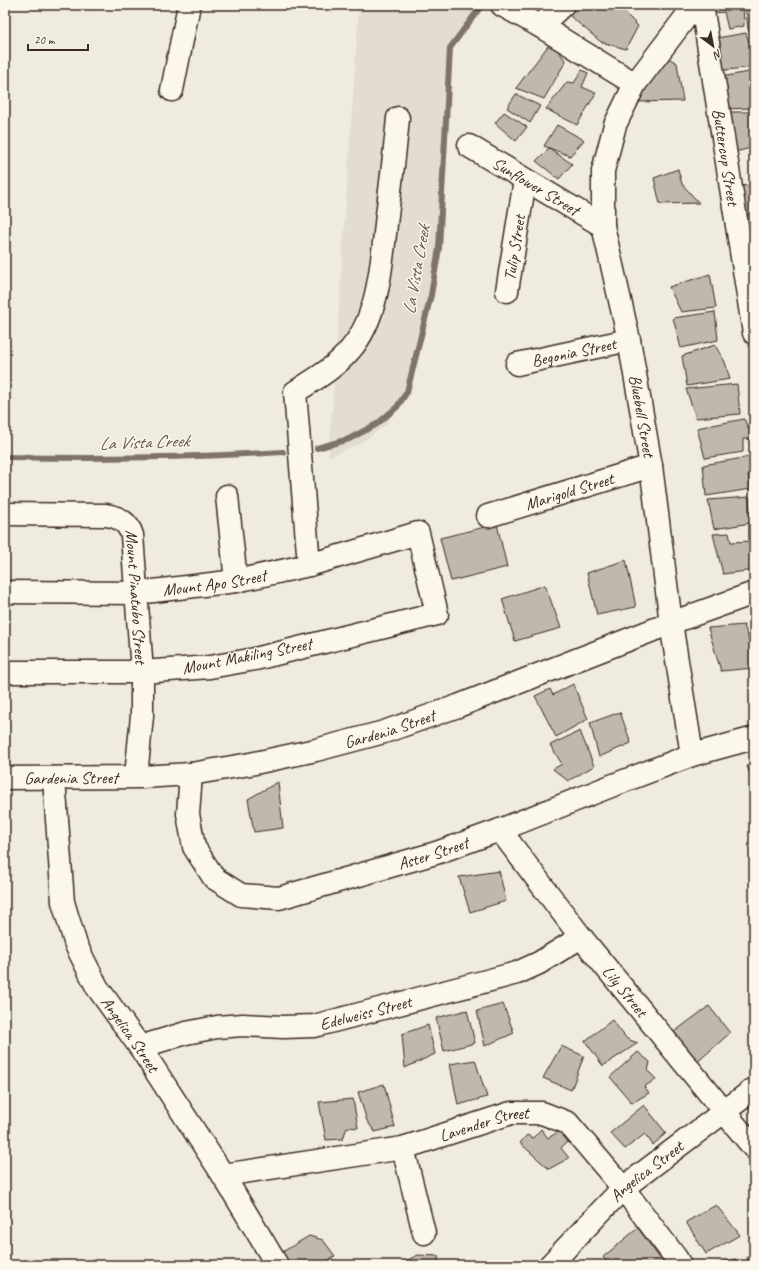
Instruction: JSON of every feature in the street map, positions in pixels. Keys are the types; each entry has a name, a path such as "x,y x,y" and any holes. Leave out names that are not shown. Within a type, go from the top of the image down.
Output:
{"street":[{"path":"172,90 189,5"},
{"path":"502,5 540,26 634,84"},
{"path":"540,26 563,5"},
{"name":"Bluebell Street","path":"692,755 671,623 651,466 630,340 603,226 603,171 616,125 634,84 694,5"},
{"name":"Buttercup Street","path":"702,5 754,333"},
{"path":"309,565 295,392 324,375 350,350 367,323 377,292 382,263 398,118"},
{"name":"Sunflower Street","path":"469,146 603,226"},
{"name":"Tulip Street","path":"507,291 525,180"},
{"name":"Begonia Street","path":"517,364 630,340"},
{"name":"Marigold Street","path":"488,516 651,466"},
{"path":"227,496 236,581"},
{"name":"Mount Pinatubo Street","path":"5,514 106,515 120,518 130,529 132,535 137,593 142,672 142,716 136,776"},
{"name":"Mount Apo Street","path":"5,592 137,593 236,581 309,565 418,533 437,614"},
{"name":"Gardenia Street","path":"5,778 191,774 250,764 316,750 384,732 458,706 754,592"},
{"name":"Mount Makiling Street","path":"5,672 142,672 210,667 255,659 437,614"},
{"name":"Aster Street","path":"191,774 188,814 194,847 214,878 241,895 279,898 436,853 500,830 692,755 754,738"},
{"name":"Angelica Street","path":"54,778 63,902 76,945 97,987 140,1047 223,1175 277,1265"},
{"name":"Lily Street","path":"500,830 581,937 754,1148"},
{"name":"Edelweiss Street","path":"140,1047 186,1033 217,1027 243,1025 283,1027 314,1026 517,973 539,963 581,937"},
{"name":"Angelica Street","path":"550,1265 622,1188 754,1089"},
{"name":"Lavender Street","path":"223,1175 403,1148 511,1113 542,1113 568,1122 622,1188 680,1265"},
{"path":"403,1148 424,1233"}],"shaded area":[{"path":"359,5 482,5 450,48 439,248 431,295 407,392 386,425 359,444 329,457"}],"building":[{"path":"571,5 617,5 638,26 626,49 601,42 570,16"},
{"path":"706,5 743,5 744,26 728,29 724,12 707,14"},
{"path":"745,5 754,5 754,41 748,29"},
{"path":"746,33 754,58 754,67 717,71 711,39"},
{"path":"551,42 566,61 544,99 516,88"},
{"path":"663,55 677,63 683,101 634,102"},
{"path":"582,70 588,73 582,87 596,93 577,125 546,109 567,82 574,83"},
{"path":"754,71 754,108 722,109 716,78"},
{"path":"516,94 540,106 530,123 507,108"},
{"path":"504,112 527,127 516,141 495,123"},
{"path":"721,112 754,112 754,147 728,154"},
{"path":"557,125 584,140 570,156 544,146"},
{"path":"549,148 572,164 559,179 536,161"},
{"path":"678,169 682,184 699,203 660,204 654,178"},
{"path":"754,185 754,215 743,216 739,186"},
{"path":"754,220 754,251 749,251 741,221"},
{"path":"710,274 716,308 681,312 669,287"},
{"path":"715,312 718,340 681,348 673,318"},
{"path":"715,345 725,362 730,379 687,386 682,356"},
{"path":"737,384 740,414 696,418 686,389"},
{"path":"744,419 754,439 743,439 743,452 705,458 697,428"},
{"path":"749,457 753,475 748,475 751,489 706,496 703,465"},
{"path":"749,497 751,523 714,529 708,500"},
{"path":"497,524 507,567 451,581 440,538"},
{"path":"729,533 731,542 753,541 754,570 723,574 713,534"},
{"path":"626,560 636,607 597,615 587,573"},
{"path":"545,585 561,628 515,641 502,599"},
{"path":"750,624 754,624 754,636"},
{"path":"744,625 754,654 754,668 721,671 708,628"},
{"path":"573,684 588,719 556,737 535,696 550,689 553,695"},
{"path":"620,712 631,743 599,757 590,723"},
{"path":"580,731 594,766 568,781 553,769 562,764 550,745"},
{"path":"754,763 754,786 747,766"},
{"path":"278,782 283,828 254,832 248,799"},
{"path":"499,871 506,901 470,912 459,877"},
{"path":"503,1004 514,1033 485,1046 477,1011"},
{"path":"709,1006 730,1033 694,1065 670,1035"},
{"path":"467,1010 475,1043 444,1051 436,1018"},
{"path":"612,1020 627,1039 638,1043 603,1066 585,1041"},
{"path":"428,1025 435,1054 405,1068 402,1034"},
{"path":"561,1046 584,1056 571,1090 543,1078"},
{"path":"638,1052 650,1062 648,1071 656,1079 644,1087 649,1093 632,1103 610,1077"},
{"path":"475,1060 487,1097 458,1105 450,1064"},
{"path":"384,1084 395,1127 375,1132 367,1121 358,1092"},
{"path":"353,1099 358,1128 347,1127 343,1139 326,1140 319,1102"},
{"path":"644,1105 666,1133 653,1145 645,1134 625,1149 610,1133"},
{"path":"541,1129 548,1138 560,1131 568,1141 561,1148 569,1158 549,1169 520,1143 527,1135 533,1138"},
{"path":"716,1205 740,1235 706,1254 686,1222"},
{"path":"638,1228 664,1264 609,1265 603,1257"},
{"path":"309,1236 323,1240 335,1256 320,1265 286,1265 279,1254"},
{"path":"418,1255 438,1256 439,1265 397,1265"},
{"path":"754,1255 754,1265 748,1265 747,1257"},
{"path":"736,1259 739,1265 708,1265"}],"waterway":[{"name":"La Vista Creek","path":"317,448 349,439 377,424 397,407 407,392 431,295 439,248 450,48 482,5"},
{"name":"La Vista Creek","path":"5,457 144,458 283,452"}]}
